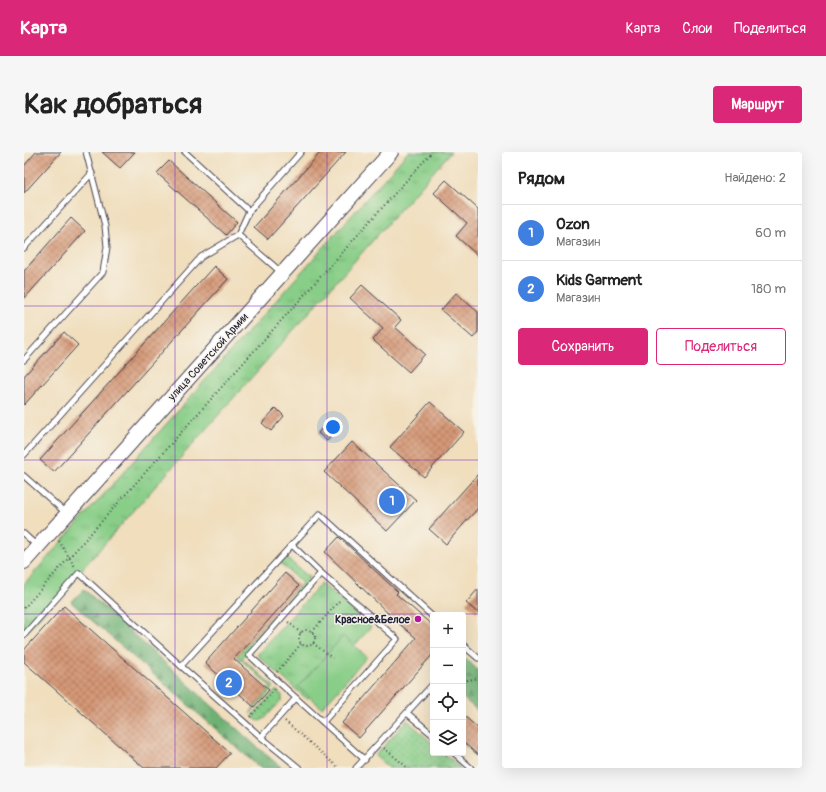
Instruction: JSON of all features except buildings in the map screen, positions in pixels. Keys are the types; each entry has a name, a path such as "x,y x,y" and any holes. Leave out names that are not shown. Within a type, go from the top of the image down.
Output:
{"main road":[{"name":"улица Советской Армии","path":"24,562 391,152"}],"lane":[{"path":"24,360 103,272 107,247 105,226 86,152"},
{"path":"185,152 249,211"},
{"path":"24,456 201,257 238,235 249,211 301,152"},
{"path":"24,248 92,173"},
{"path":"238,235 283,274"},
{"path":"24,476 67,514"},
{"path":"181,666 320,514 430,614"},
{"path":"24,534 38,546"},
{"path":"292,545 321,573 397,639 323,722"},
{"path":"24,635 79,573 261,737 299,768"},
{"path":"321,573 249,655 364,760"},
{"path":"466,648 478,658"},
{"path":"356,768 430,687"},
{"path":"261,737 296,698"},
{"path":"408,713 430,732"},
{"path":"457,756 471,768"}],"path":[{"path":"24,608 432,152"},
{"path":"59,541 79,573"},
{"path":"312,632 341,600"},
{"path":"287,621 301,633"},
{"path":"301,633 308,630 312,632"},
{"path":"301,644 308,646 313,643 315,639 312,632"},
{"path":"301,633 299,640 301,644"},
{"path":"313,643 332,658"},
{"path":"276,672 301,644"},
{"path":"466,680 478,678"},
{"path":"245,722 280,684"},
{"path":"280,716 340,768"},
{"path":"379,743 408,768"}],"green space":[{"path":"408,152 451,152 24,635 24,584"},
{"path":"288,559 309,577 306,586 242,658 274,687 250,714 271,687 237,656 302,583 278,561"},
{"path":"321,583 371,627 307,699 257,655"},
{"path":"84,589 282,768 260,768 71,602"},
{"path":"343,636 367,657 322,708 298,687"},
{"path":"466,659 478,670 478,711 466,701"},
{"path":"276,690 282,695 282,700 263,720 258,721 252,716"},
{"path":"407,720 430,741 430,756 447,756 461,768 389,768 375,756"}],"place":[{"name":"Ozon","path":"392,501"},
{"name":"Красное&Белое","path":"418,619"},
{"name":"Kids Garment","path":"229,683"}]}
